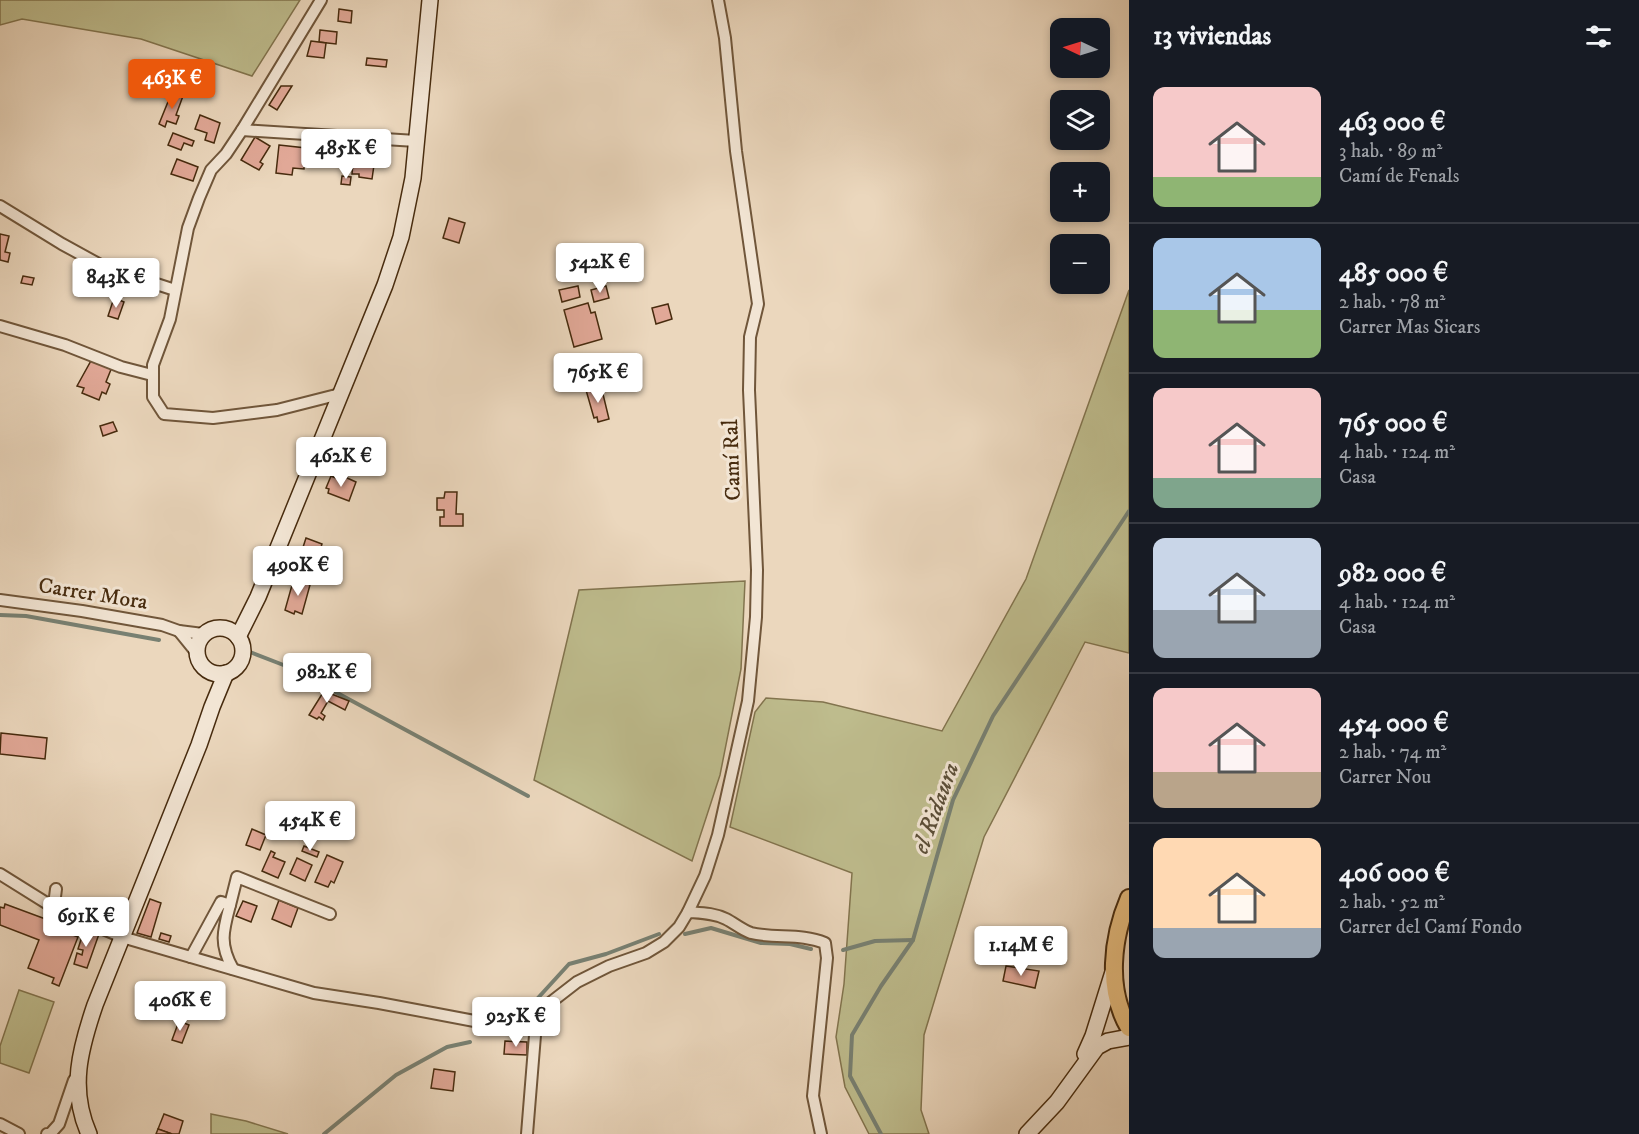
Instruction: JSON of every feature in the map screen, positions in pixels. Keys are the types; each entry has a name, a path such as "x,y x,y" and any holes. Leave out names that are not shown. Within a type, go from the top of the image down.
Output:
{"main road":[{"path":"1129,898 1119,926 1114,969 1122,1016 1129,1028"}],"street":[{"path":"321,0 242,130 226,154 211,170 198,198 188,228 170,319 153,365 153,397 164,414 213,418 277,410 339,394"},
{"path":"238,637 258,597 385,285 401,237 412,178 430,0"},
{"name":"Camí Ral","path":"536,1023 546,1006 559,994 609,966 646,953 664,942 679,927 705,876 718,835 748,701 756,617 757,570 749,390 750,337 758,304 736,151 725,38 718,0"},
{"path":"242,130 416,141"},
{"path":"0,206 104,267 175,290"},
{"path":"0,326 65,345 121,367 152,375"},
{"path":"223,628 258,597"},
{"name":"Carrer Mora","path":"0,600 82,610 203,634"},
{"path":"179,631 196,652 199,662 216,674 226,673 236,667 242,656 238,637 232,631 223,628 214,628 203,634 196,652"},
{"path":"209,671 212,707"},
{"path":"47,1134 50,1134 59,1124 68,1103 95,1005 226,673"},
{"path":"0,874 48,904"},
{"path":"233,969 224,954 222,934 237,876 330,914"},
{"path":"56,889 54,905 63,912 122,937 314,993 485,1023 536,1023 527,1134"},
{"path":"191,957 221,902 230,905"},
{"path":"688,912 706,913 724,918 749,932 810,937 825,943 827,958 813,1096 821,1134"},
{"path":"1077,1073 1093,1036 1114,969"},
{"path":"1027,1134 1057,1102 1096,1047 1108,1041 1129,1037"},
{"path":"78,1068 80,1108 87,1132"},
{"path":"0,1124 20,1134"}],"shaded area":[{"path":"0,0 300,0 252,76 141,39 22,19 0,25"},
{"path":"1129,290 1129,653 1085,642 984,837 924,1035 921,1110 929,1134 869,1134 845,1087 836,1037 844,984 852,873 730,827 755,712 766,698 823,702 942,731 1026,579"},
{"path":"745,581 741,669 720,775 692,861 534,780 579,590"},
{"path":"19,990 54,1002 29,1073 0,1063 0,1046"},
{"path":"211,1114 246,1121 288,1134 211,1134"}],"building":[{"path":"339,9 352,11 351,23 338,21"},
{"path":"320,30 337,32 336,44 319,42"},
{"path":"311,41 326,43 324,58 307,56"},
{"path":"367,58 387,60 386,67 366,65"},
{"path":"281,86 292,86 277,110 269,105"},
{"path":"172,92 183,96 176,115 179,116 176,124 167,121 165,127 159,124"},
{"path":"200,115 220,123 214,143 205,140 207,133 195,129"},
{"path":"173,133 194,141 192,146 184,143 181,150 168,145"},
{"path":"255,137 270,146 260,162 263,164 259,170 241,160"},
{"path":"344,141 377,144 377,151 343,148"},
{"path":"279,145 306,148 304,169 293,168 292,175 276,173"},
{"path":"349,149 381,152 379,165 353,163 353,155 348,155"},
{"path":"177,159 198,167 193,181 171,174"},
{"path":"353,163 374,165 372,179 352,174"},
{"path":"342,176 351,177 350,185 341,184"},
{"path":"449,218 465,223 459,243 443,238"},
{"path":"0,234 9,236 5,252 10,253 8,262 0,260"},
{"path":"23,276 34,278 32,285 21,283"},
{"path":"578,286 580,297 562,302 559,290"},
{"path":"606,286 609,298 594,302 591,290"},
{"path":"114,298 124,302 118,319 108,316"},
{"path":"588,303 591,313 595,312 602,339 574,347 564,310"},
{"path":"668,304 672,319 656,324 652,308"},
{"path":"92,359 112,367 106,382 110,384 106,394 102,392 99,400 82,393 84,388 77,386"},
{"path":"601,386 609,419 598,422 597,417 594,418 586,390"},
{"path":"113,422 117,431 103,436 100,426"},
{"path":"331,476 343,481 345,477 356,482 349,501 328,493 329,489 326,488"},
{"path":"445,492 457,492 456,514 463,514 463,526 440,526 440,517 444,517 444,510 437,510 437,498 444,498"},
{"path":"306,538 322,544 318,557 323,559 321,565 317,563 313,573 296,569"},
{"path":"294,578 310,585 302,614 295,611 294,614 285,610"},
{"path":"324,691 349,701 345,710 328,701 321,713 325,716 323,720 309,715"},
{"path":"1,733 47,738 45,759 0,754"},
{"path":"252,829 266,835 260,850 246,845"},
{"path":"304,846 319,852 317,857 302,851"},
{"path":"271,851 275,853 273,857 285,862 278,878 262,871"},
{"path":"327,855 343,862 334,883 331,881 328,887 315,882"},
{"path":"297,858 312,865 305,881 290,874"},
{"path":"150,899 161,903 151,937 137,933"},
{"path":"279,900 298,908 291,927 272,919"},
{"path":"243,901 257,906 251,922 236,916"},
{"path":"5,904 67,927 65,932 78,937 59,986 52,983 54,978 28,968 39,940 0,925 0,907 4,908"},
{"path":"85,927 99,934 87,968 74,964 77,953 82,955 83,950 78,949"},
{"path":"161,933 171,936 169,942 159,939"},
{"path":"1006,966 1039,971 1035,988 1003,981"},
{"path":"186,1007 193,1009 190,1017 183,1014"},
{"path":"179,1021 189,1025 182,1043 172,1040"},
{"path":"505,1041 527,1042 527,1055 504,1054"},
{"path":"434,1069 455,1072 453,1091 431,1088"},
{"path":"164,1114 183,1121 179,1134 158,1129"},
{"path":"158,1129 172,1134 156,1134"}],"waterway":[{"name":"el Ridaura","path":"881,1134 850,1076 852,1035 881,986 913,940 953,800 993,716 1129,511"},
{"path":"0,615 26,616 159,640"},
{"path":"250,652 286,666"},
{"path":"304,675 528,796"},
{"path":"685,934 711,928 761,943 790,944 811,949"},
{"path":"496,1011 527,1010 569,964 606,954 659,934"},
{"path":"843,950 875,941 913,940"},
{"path":"324,1134 396,1075 447,1047 470,1042"}]}
